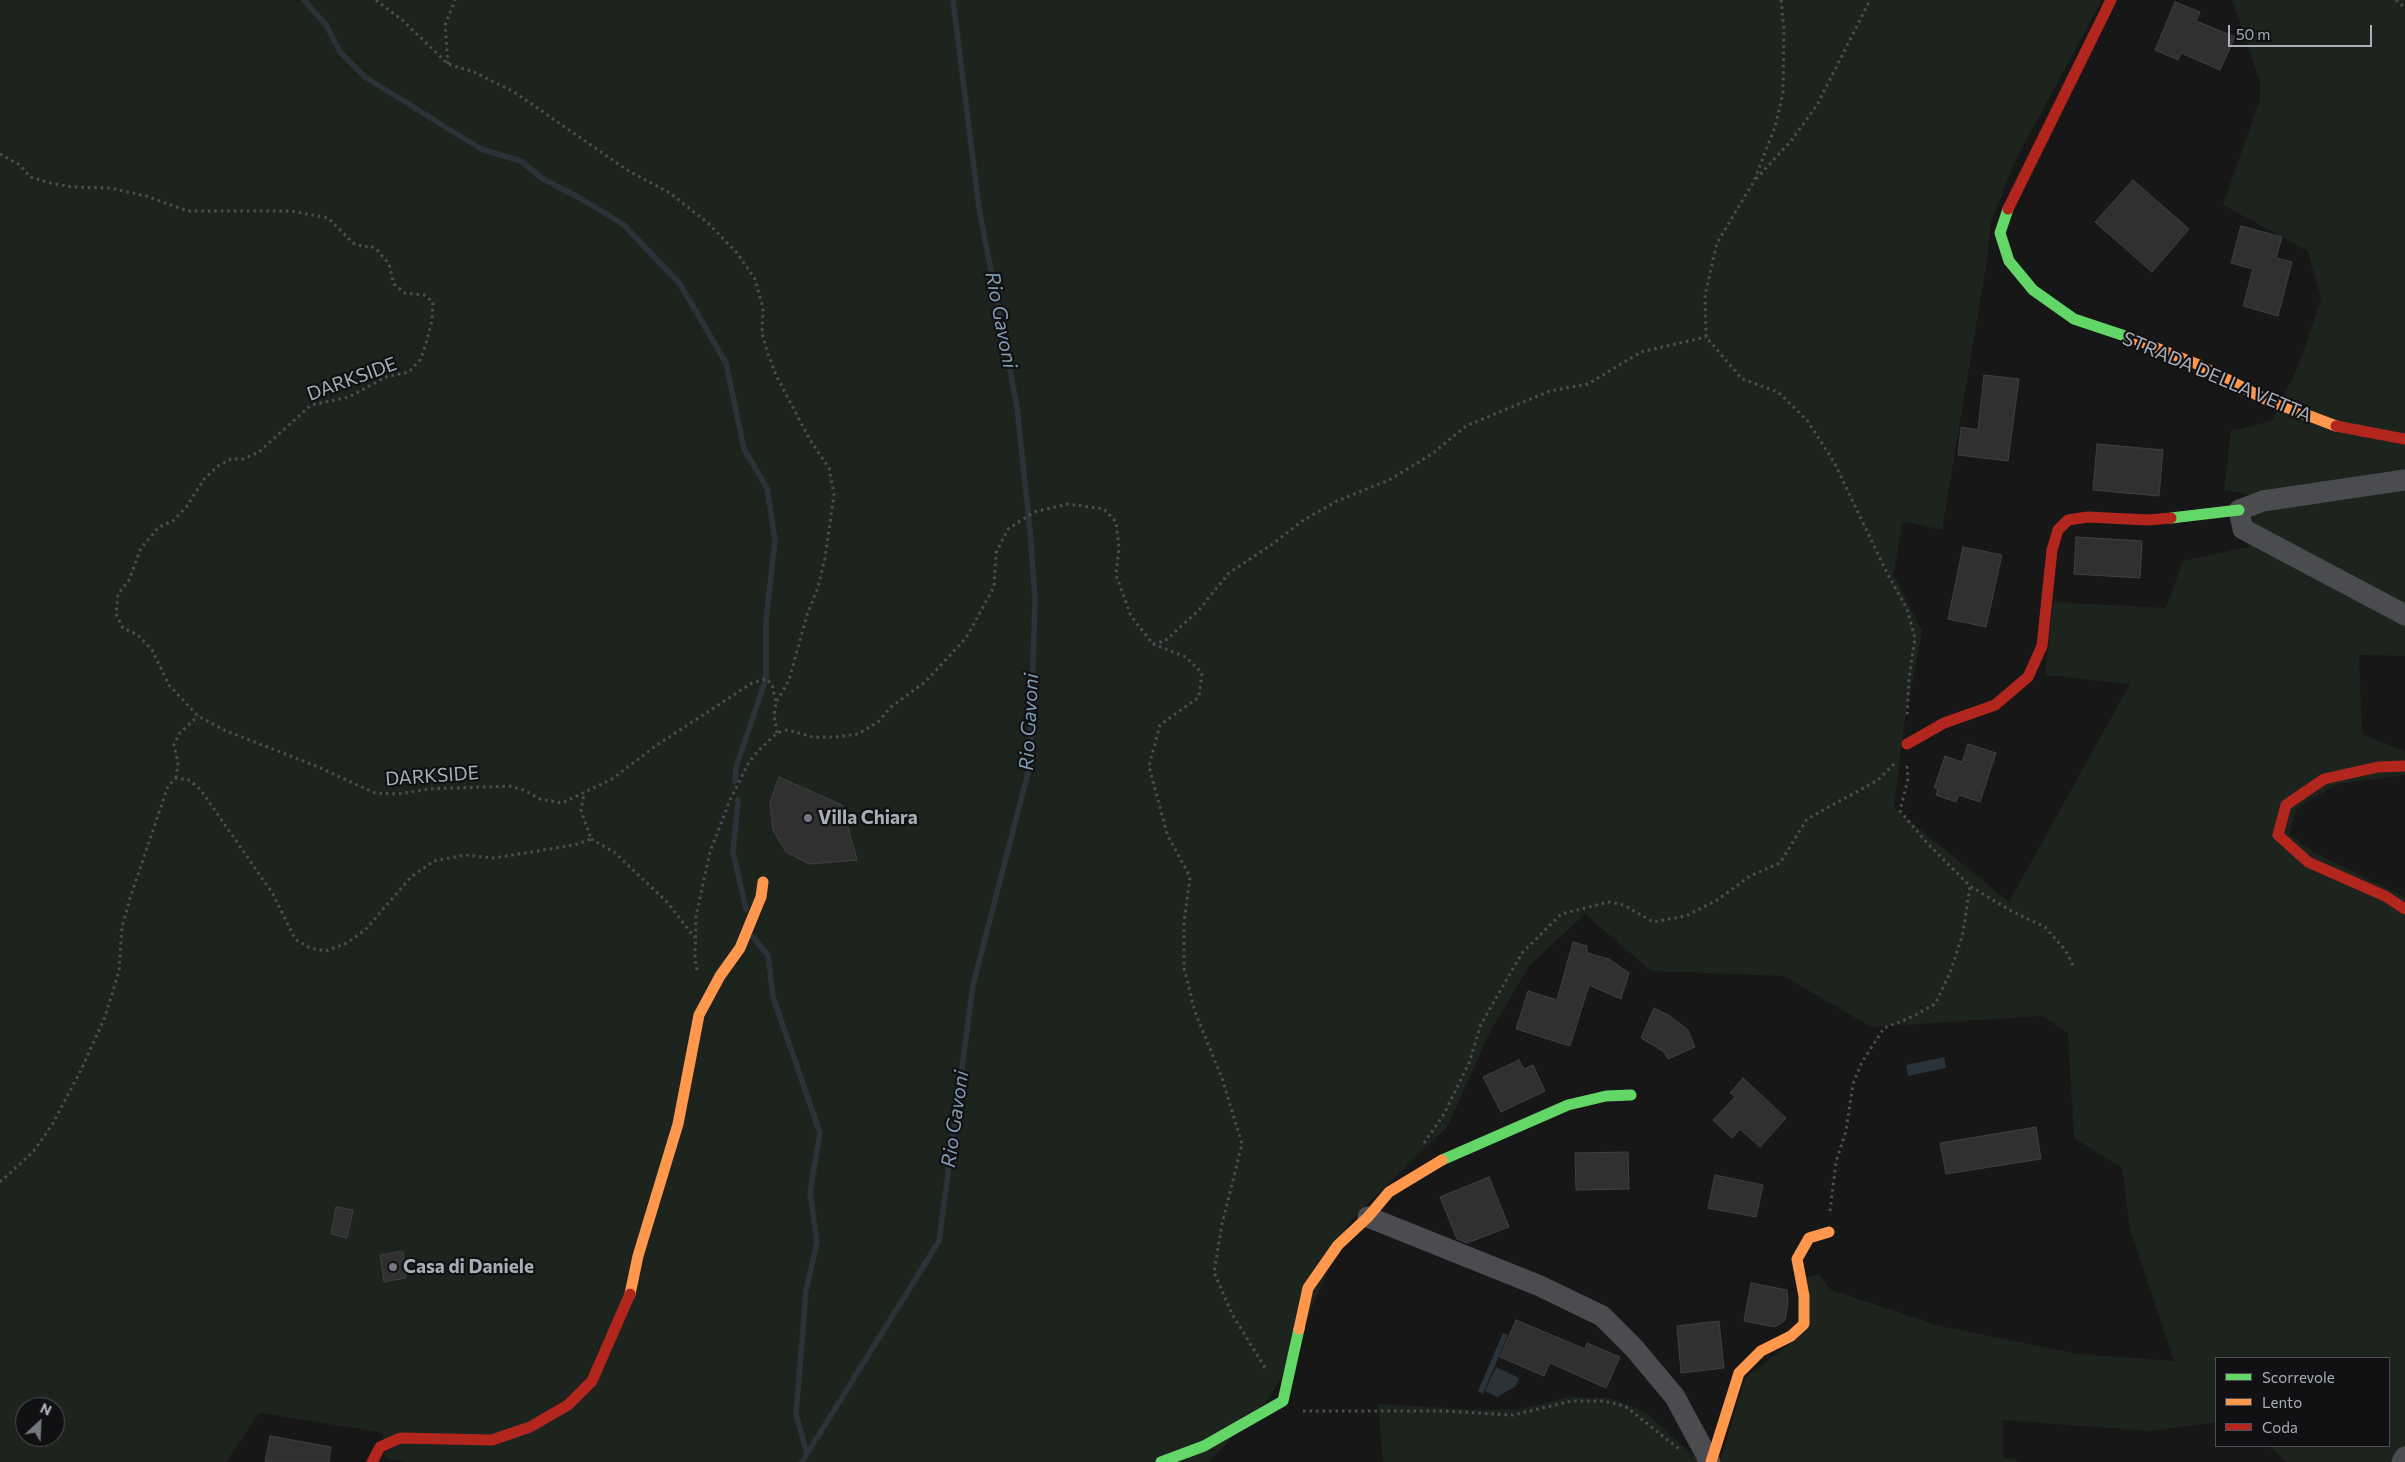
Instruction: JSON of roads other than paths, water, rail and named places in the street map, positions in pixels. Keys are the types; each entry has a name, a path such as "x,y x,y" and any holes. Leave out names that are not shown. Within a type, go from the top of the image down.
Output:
{"street":[{"name":"STRADA DELLA VETTA","path":"2111,0 2010,203 2000,234 2009,261 2033,290 2074,319 2135,339 2199,365 2264,399 2327,424 2405,439"},
{"path":"1907,744 1944,723 1995,704 2028,677 2042,646 2052,550 2058,530 2068,520 2088,517 2157,519 2199,516 2239,510 2263,501 2405,480"},
{"path":"2239,510 2243,529 2405,615"},
{"path":"2405,766 2378,767 2324,779 2286,805 2278,835 2308,862 2385,896 2405,908"},
{"path":"372,1462 380,1448 387,1442 400,1438 492,1440 511,1435 530,1427 568,1405 592,1381 628,1302 638,1256 678,1124 699,1015 720,976 740,948 761,897 763,882"},
{"path":"1161,1462 1212,1441 1283,1401 1308,1288 1338,1245 1368,1217 1389,1192 1440,1162 1498,1134 1568,1104 1606,1096 1631,1095"},
{"path":"1368,1217 1540,1286 1602,1316 1634,1348 1675,1397 1710,1462"},
{"path":"1710,1462 1739,1372 1761,1351 1791,1336 1804,1324 1804,1296 1797,1259 1809,1238 1829,1232"},
{"path":"2402,1462 2405,1457"}],"waterway":[{"path":"304,0 326,25 340,52 365,77 481,149 521,161 543,179 582,199 624,225 680,284 726,363 744,449 767,488 775,540 766,620 766,679 736,767 735,781"},
{"name":"Rio Gavoni","path":"802,1462 939,1241 973,985 1030,765 1035,599 1030,530 1017,407 979,208 953,0"},
{"path":"738,800 733,852 746,909"},
{"path":"753,937 768,955 773,997 820,1133 810,1192 817,1242 806,1291 796,1414 807,1454"}],"place":[{"name":"Villa Chiara","path":"808,818"},
{"name":"Casa di Daniele","path":"393,1267"}]}
